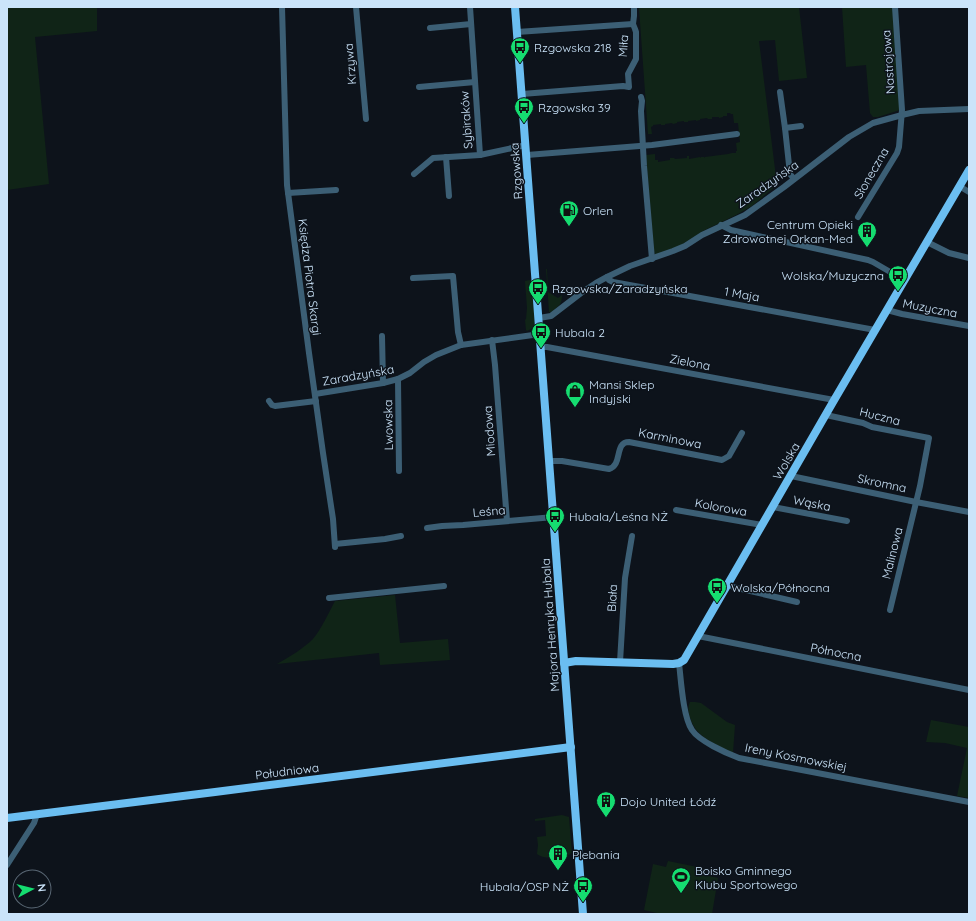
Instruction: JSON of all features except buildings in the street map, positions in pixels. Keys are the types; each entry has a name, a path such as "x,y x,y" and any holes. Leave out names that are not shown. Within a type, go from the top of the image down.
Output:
{"street":[{"name":"Księdza Piotra Skargi","path":"282,7 287,185 308,346 324,453 335,546 401,536"},
{"name":"Krzywa","path":"356,7 366,120"},
{"name":"Sybiraków","path":"414,174 433,158 480,155 470,7"},
{"name":"Rzgowska","path":"515,7 540,334"},
{"name":"Miła","path":"522,94 623,86 629,87 628,74 634,63 636,55 636,32 633,24 634,7"},
{"name":"Nastrojowa","path":"895,7 902,115"},
{"path":"430,28 471,24"},
{"path":"517,32 633,24"},
{"name":"Sybiraków","path":"419,87 474,82"},
{"path":"780,92 790,174 794,179"},
{"path":"641,97 644,166 652,259"},
{"name":"Zaradzyńska","path":"539,318 550,316 586,289 607,277 630,266 674,251 721,225 745,215 850,137 873,123 919,111 969,109"},
{"name":"Słoneczna","path":"858,217 897,153 899,147 902,115"},
{"path":"785,128 800,126"},
{"path":"526,155 643,146 736,134"},
{"path":"480,155 526,145"},
{"path":"446,157 449,196"},
{"name":"Wolska","path":"679,663 684,660 969,170"},
{"path":"959,186 969,192"},
{"path":"288,193 336,190"},
{"path":"721,225 728,229 868,260 904,280"},
{"path":"927,242 949,252 969,258"},
{"path":"413,278 453,276 458,332 461,345"},
{"name":"1 Maja","path":"607,277 613,282 875,330"},
{"name":"Muzyczna","path":"887,310 969,326"},
{"name":"Zaradzyńska","path":"315,394 383,383 404,377 436,355 461,345 540,334"},
{"name":"Majora Henryka Hubala","path":"540,334 583,914"},
{"path":"382,336 383,383"},
{"name":"Miodowa","path":"492,340 507,521"},
{"name":"Zielona","path":"541,347 834,400"},
{"name":"Lwowska","path":"398,379 399,471"},
{"path":"269,401 275,406 316,401"},
{"name":"Huczna","path":"826,415 863,423 872,427 929,438"},
{"name":"Karminowa","path":"549,461 562,461 609,470 616,465 622,445 625,442 722,460 731,454 742,433"},
{"name":"Malinowa","path":"890,610 921,481 929,438"},
{"name":"Skromna","path":"791,476 969,512"},
{"name":"Wąska","path":"773,506 847,521"},
{"name":"Kolorowa","path":"676,510 762,525"},
{"name":"Leśna","path":"427,528 554,517"},
{"name":"Biała","path":"620,662 625,578 632,536"},
{"path":"728,584 733,587 797,602"},
{"path":"329,598 444,586"},
{"name":"Północna","path":"698,636 969,690"},
{"path":"564,662 679,663"},
{"name":"Ireny Kosmowskiej","path":"679,663 686,714 689,725 692,730 702,739 725,752 739,758 969,802"},
{"name":"Południowa","path":"7,818 571,747"},
{"path":"7,865 34,823 38,814"}],"green space":[{"path":"7,7 97,7 97,31 35,37 49,184 7,190"},
{"path":"799,7 807,78 779,81 775,40 759,41 777,185 752,206 705,230 675,249 655,255 646,155 655,154 655,160 658,160 658,162 670,160 670,158 687,158 687,156 689,156 689,159 700,157 705,158 736,153 736,143 740,142 738,123 734,123 733,114 730,113 727,113 727,116 719,118 712,117 712,119 707,118 696,121 677,122 673,124 653,125 651,127 652,134 648,134 639,8"},
{"path":"842,7 893,7 900,110 878,117 873,117 870,113 866,65 846,67"},
{"path":"546,269 548,292 558,298 562,295 561,303 552,312 549,312"},
{"path":"530,280 532,283 535,323 533,328 527,331 525,320 527,308 525,281"},
{"path":"395,595 400,643 448,639 450,660 380,665 379,653 277,664 296,653 313,639 322,626 335,601"},
{"path":"690,702 701,703 727,722 735,725 733,753 700,734 692,722 689,712"},
{"path":"931,720 969,727 969,798 957,796 967,748 945,743 926,742"},
{"path":"562,815 569,817 572,853 566,857 547,858 540,856 537,854 537,837 546,836 545,820 535,821 535,819"},
{"name":"Boisko Gminnego Klubu Sportowego","path":"668,861 707,869 705,875 718,878 712,914 661,914 644,910 653,864 666,867"}],"place":[{"name":"Rzgowska 218","path":"520,64"},
{"name":"Rzgowska 39","path":"524,124"},
{"name":"Orlen","path":"569,227"},
{"name":"Centrum Opieki Zdrowotnej Orkan-Med","path":"867,248"},
{"name":"Wolska/Muzyczna","path":"898,292"},
{"name":"Rzgowska/Zaradzyńska","path":"538,305"},
{"name":"Hubala 2","path":"541,349"},
{"name":"Mansi Sklep Indyjski","path":"575,408"},
{"name":"Hubala/Leśna NŻ","path":"555,533"},
{"name":"Wolska/Północna","path":"717,604"},
{"name":"Dojo United Łódź","path":"606,818"},
{"name":"Plebania","path":"558,871"},
{"name":"Boisko Gminnego Klubu Sportowego","path":"681,894"},
{"name":"Hubala/OSP NŻ","path":"583,903"}]}
